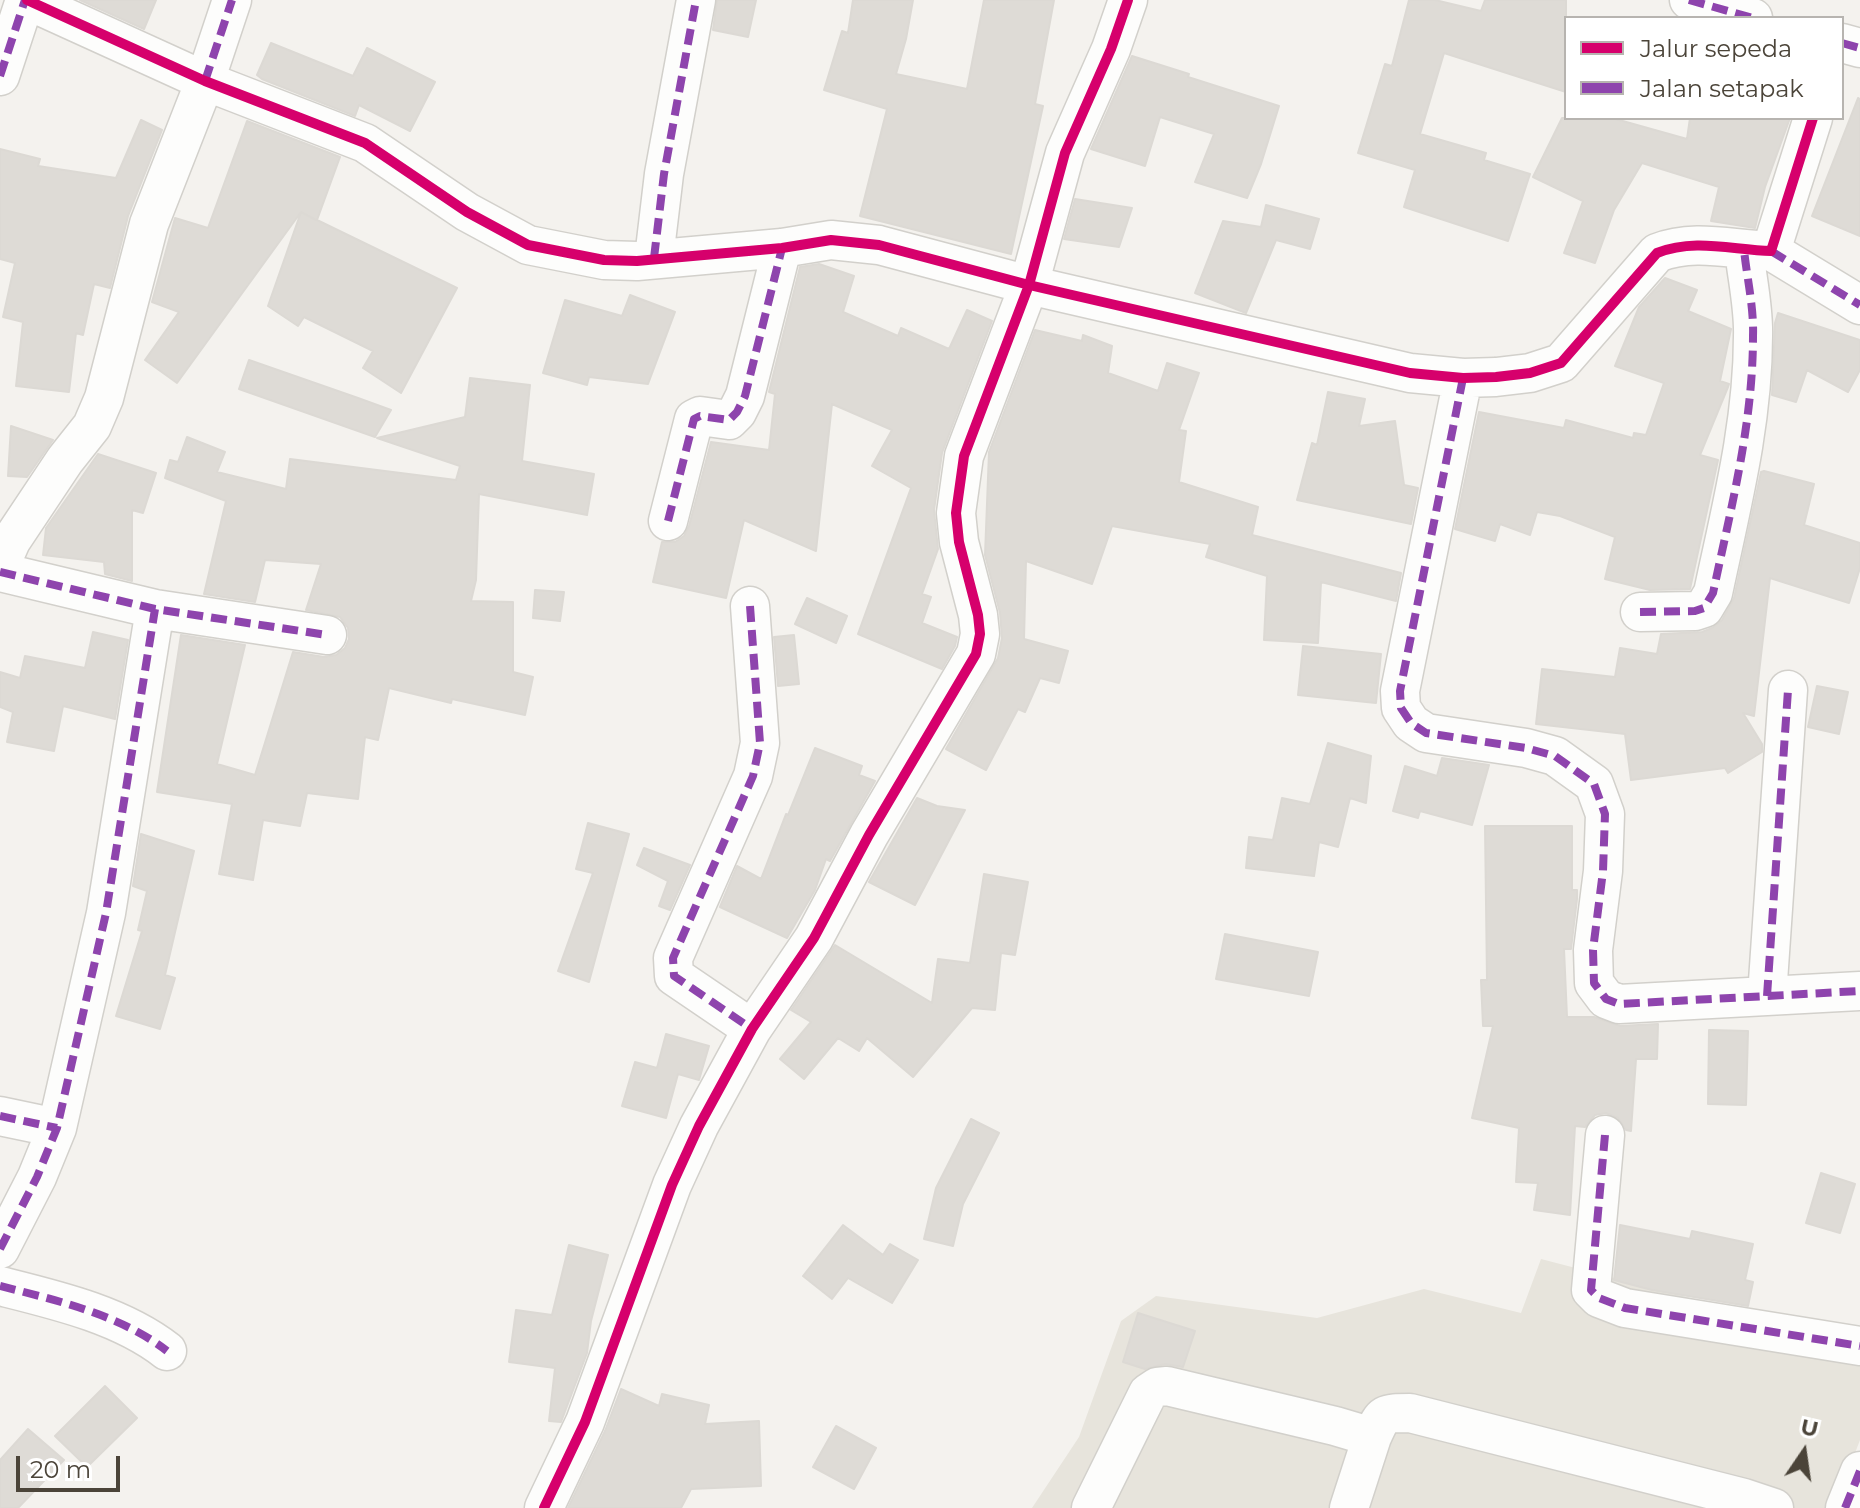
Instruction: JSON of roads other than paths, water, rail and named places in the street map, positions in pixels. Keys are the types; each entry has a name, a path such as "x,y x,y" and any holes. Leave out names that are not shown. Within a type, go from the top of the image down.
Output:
{"street":[{"path":"0,76 26,0 205,81 365,143 467,212 528,245 604,260 637,261 782,248 831,240 879,245 1029,285 1410,373 1463,378 1530,373 1561,363 1657,253 1674,247 1697,244 1757,251 1860,305"},
{"path":"0,566 19,530 65,460 92,426 104,398 149,224 205,81 232,0"},
{"path":"654,258 664,174 696,0"},
{"path":"544,1508 585,1422 672,1185 699,1126 752,1029 814,938 869,835 976,654 980,634 978,615 959,542 956,513 964,456 1029,285 1065,153 1111,49 1128,0"},
{"path":"1689,0 1746,16"},
{"path":"1640,612 1695,611 1704,608 1713,593 1741,466 1752,392 1757,251 1812,120"},
{"path":"668,521 694,419 700,416 729,420 745,396 782,248"},
{"path":"1463,378 1400,691 1401,708 1411,723 1426,733 1526,748 1555,756 1594,784 1605,814 1603,871 1593,950 1594,983 1606,999 1619,1004 1860,991"},
{"path":"0,572 155,609 327,635"},
{"path":"750,606 760,743 758,760 673,958 674,976 752,1029"},
{"path":"0,1249 37,1177 57,1128 106,913 155,609"},
{"path":"1767,996 1788,690"},
{"path":"0,1116 57,1128"},
{"path":"1605,1135 1591,1290 1599,1298 1625,1308 1860,1346"},
{"path":"0,1286 117,1322 147,1335 167,1351"},
{"path":"1091,1508 1148,1393 1157,1387 1167,1386 1372,1437"},
{"path":"1349,1508 1372,1437 1381,1416 1388,1413 1410,1413 1774,1508"},
{"path":"1845,1508 1860,1471"}]}
